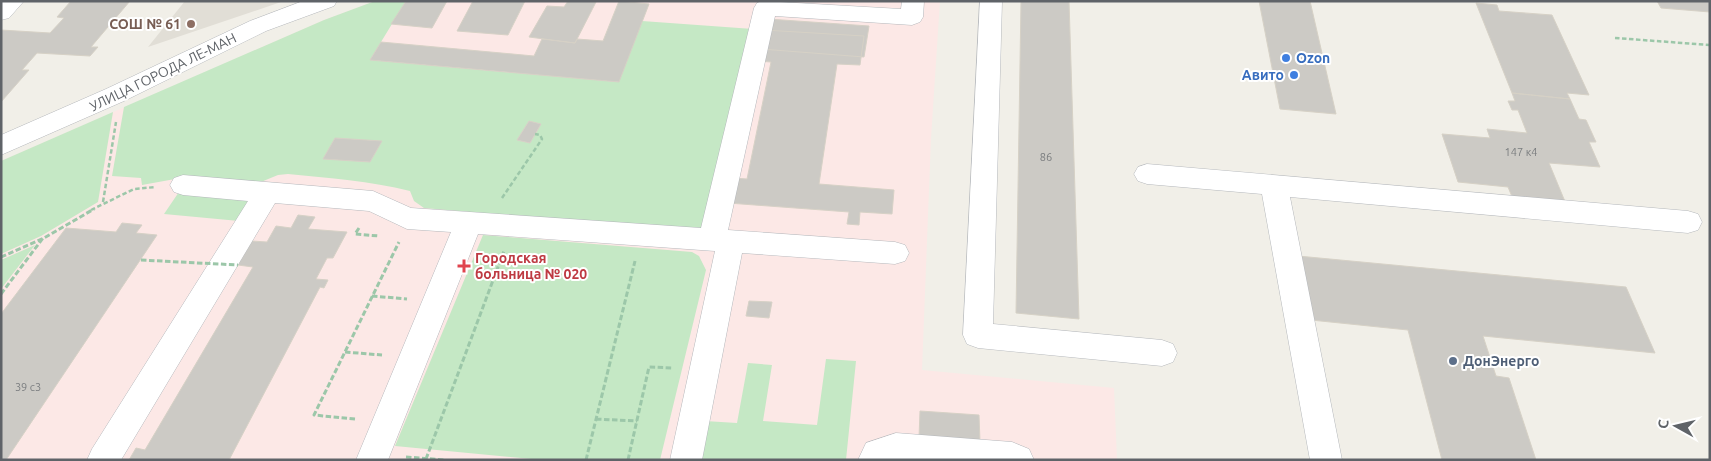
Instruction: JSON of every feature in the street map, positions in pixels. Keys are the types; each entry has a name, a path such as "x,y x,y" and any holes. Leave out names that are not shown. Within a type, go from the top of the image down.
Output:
{"street":[{"path":"1,13 13,1"},
{"name":"УЛИЦА ГОРОДА ЛЕ-МАН","path":"1,146 115,95 258,26 326,1"},
{"path":"686,460 704,370 721,240 765,8 912,17 913,1"},
{"path":"991,1 978,335 1162,353"},
{"path":"1147,174 1688,222"},
{"path":"183,185 373,201 407,218 895,253"},
{"path":"1274,185 1326,460"},
{"path":"103,460 268,192"},
{"path":"372,460 387,422 477,223"},
{"path":"874,460 877,454 896,448 1012,457 1018,460"}],"path":[{"path":"1615,38 1710,45"},
{"path":"103,203 118,110 115,95"},
{"path":"477,223 542,139 540,135 535,134"},
{"path":"1,257 44,238 103,203 134,189 183,185"},
{"path":"426,459 514,225"},
{"path":"586,460 642,234"},
{"path":"1,294 44,238"},
{"path":"387,422 314,415 401,238"},
{"path":"141,260 238,265"},
{"path":"628,460 649,367 704,370"},
{"path":"596,419 637,421"},
{"path":"403,460 404,457 445,460"}],"shaded area":[{"name":"СОШ № 61","path":"185,1 284,1 148,47"},
{"name":"Городская больница № 020","path":"375,1 940,1 931,138 922,370 1114,388 1117,460 1,460 1,161 324,20"}],"green space":[{"path":"375,1 406,1 370,60 618,82 642,21 753,29 706,224 697,232 424,208 414,201 410,191 365,182 288,174 278,175 256,184 175,179 142,185 141,178 112,176 124,107 324,20","holes":["529,121 541,124 530,143 517,140","335,138 381,141 370,162 324,159"]},
{"path":"113,112 98,202 41,236 1,254 1,161"},
{"path":"181,189 252,200 239,221 164,214"},
{"path":"483,235 692,252 699,256 706,270 660,460 542,460 395,446"},
{"path":"35,245 1,289 1,260"},
{"path":"826,359 856,361 846,460 680,460 689,420 737,423 748,363 772,365 763,421 817,425"}],"building":[{"path":"71,1 130,1 91,47 98,47 90,56 37,53 22,70 29,70 1,102 1,30 50,33 64,18 57,17"},
{"path":"406,1 447,1 432,28 391,24"},
{"path":"473,1 525,1 508,35 457,31"},
{"path":"568,1 596,2 575,43 529,37 547,6 564,7"},
{"path":"619,1 649,4 619,82 370,60 381,42 534,56 542,39 575,43 577,39 603,41"},
{"path":"1021,1 1069,1 1079,319 1016,313"},
{"path":"1259,1 1310,1 1336,114 1280,109"},
{"path":"1657,1 1710,1 1710,12 1661,8"},
{"path":"1476,3 1497,5 1499,11 1552,15 1589,95 1567,93 1570,99 1512,93"},
{"path":"768,19 869,26 864,57 761,49"},
{"path":"764,30 864,36 860,65 837,64 819,184 894,190 892,214 860,212 859,225 847,224 849,212 728,203 733,178 747,179 771,62 757,61"},
{"path":"1512,93 1570,99 1579,119 1586,120 1596,142 1589,142 1600,167 1549,163 1566,204 1513,199 1508,187 1458,182 1442,134 1490,138 1487,129 1527,133 1518,110 1512,110 1508,101 1515,101"},
{"path":"529,121 541,124 530,143 517,140"},
{"path":"335,138 382,141 370,162 323,159"},
{"path":"298,215 315,217 308,229 347,232 333,258 327,258 316,279 328,280 324,288 320,287 229,460 129,460 136,448 145,450 253,267 238,265 252,241 267,242 276,226 291,228"},
{"path":"122,223 142,225 136,233 157,235 6,460 1,460 1,314 66,228 116,232"},
{"name":"ДонЭнерго","path":"1298,256 1626,287 1655,353 1483,336 1496,376 1509,378 1536,460 1442,460 1408,330 1311,320"},
{"path":"749,301 772,302 769,318 746,316"},
{"path":"920,411 979,415 980,442 919,438"}],"place":[{"name":"СОШ № 61","path":"191,24"},
{"name":"Ozon","path":"1286,58"},
{"name":"Авито","path":"1294,75"},
{"name":"Городская больница № 020","path":"464,266"},
{"name":"ДонЭнерго","path":"1453,361"}]}
